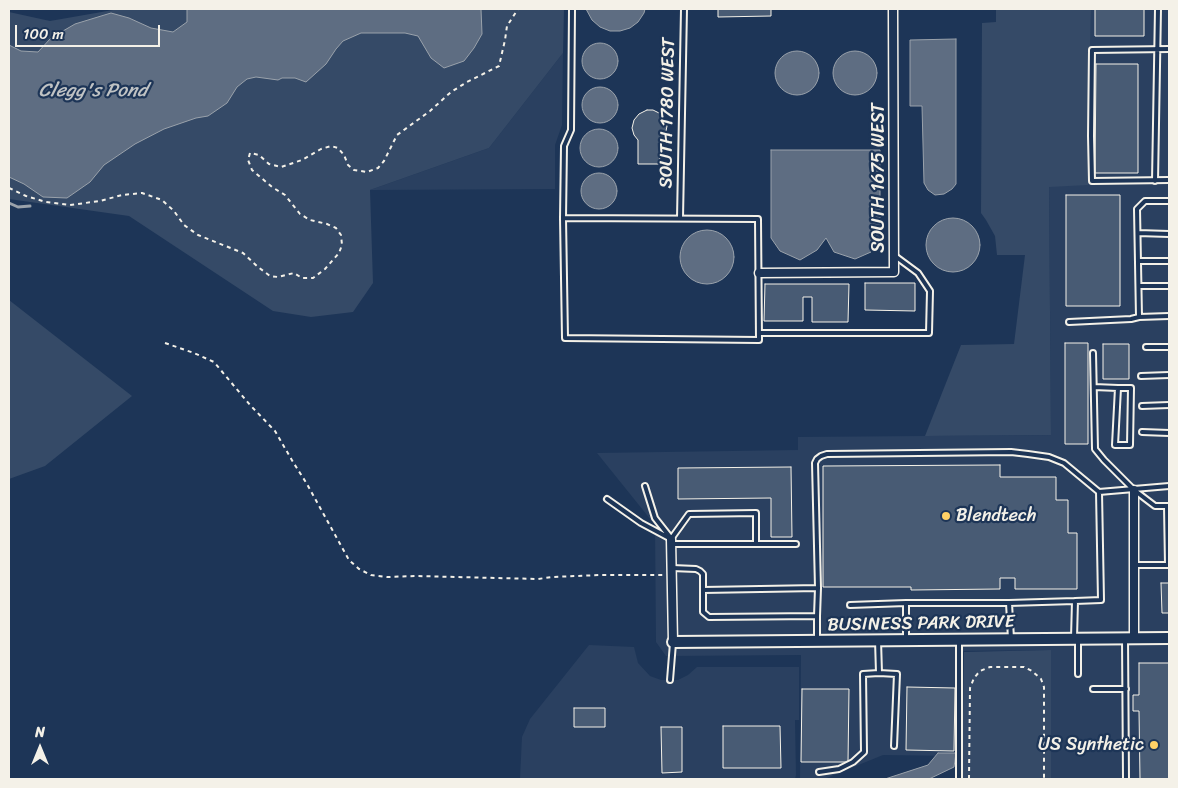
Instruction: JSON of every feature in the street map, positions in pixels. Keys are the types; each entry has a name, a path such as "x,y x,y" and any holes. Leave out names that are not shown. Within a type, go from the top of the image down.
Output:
{"street":[{"name":"SOUTH 1675 WEST","path":"759,273 894,272 893,9"},
{"path":"1130,638 1134,565 1134,490"},
{"path":"671,541 673,642"},
{"name":"BUSINESS PARK DRIVE","path":"673,642 1169,638"}],"lane":[{"path":"563,218 758,219 759,340 564,338 563,218 564,146 570,130 572,9"},
{"name":"SOUTH 1780 WEST","path":"680,218 684,9"},
{"path":"1155,181 1158,9"},
{"path":"1169,49 1092,50 1092,181 1169,180"},
{"path":"1139,317 1137,209 1145,201 1169,201"},
{"path":"1138,233 1169,234"},
{"path":"759,333 929,333 930,292 918,273 894,255"},
{"path":"1138,261 1169,261"},
{"path":"1138,286 1169,286"},
{"path":"1069,322 1169,316"},
{"path":"1146,347 1169,347"},
{"path":"1093,353 1095,449 1134,490 1154,506 1168,506 1168,565 1134,565"},
{"path":"1142,376 1169,375"},
{"path":"1094,386 1131,388 1130,446 1115,445 1118,388"},
{"path":"1142,406 1169,405"},
{"path":"1142,432 1169,433"},
{"path":"817,641 818,588 815,464 816,460 821,456 827,454 1011,452 1049,457 1064,463 1099,492 1169,486"},
{"path":"645,486 655,518 671,541"},
{"path":"850,605 1009,604 1101,600 1099,492"},
{"path":"607,499 671,541 796,544"},
{"path":"671,541 689,514 756,513 756,544"},
{"path":"672,572 696,569 703,574 703,612 709,618 817,616"},
{"path":"703,590 818,588"},
{"path":"1075,601 1078,674"},
{"path":"906,604 906,640"},
{"path":"1009,604 1011,639"},
{"path":"1126,779 1126,689 1130,638"},
{"path":"878,640 880,673"},
{"path":"959,640 959,779"},
{"path":"670,680 673,642"},
{"path":"819,772 839,769 853,762 864,752 862,674 897,674 894,746"},
{"path":"1092,689 1126,689"}],"path":[{"path":"9,188 46,202 70,205 142,193 162,200 174,211 184,225 198,235 243,253 270,276 294,274 302,278 313,278 339,253 342,245 341,235 336,228 310,220 300,214 285,195 252,170 248,160 250,153 259,155 269,164 281,167 302,160 321,148 331,146 338,148 344,155 348,165 354,170 367,172 378,168 384,161 397,135 430,111 451,92 499,66 507,26 518,9"},
{"path":"165,343 214,362 250,405 275,431 349,560 371,575 538,579 672,572"},
{"path":"969,779 970,688 974,678 980,671 990,667 1024,667 1041,679 1044,687 1044,779"}],"shaded area":[{"path":"115,9 564,9 563,53 489,148 370,190 373,283 353,312 311,317 273,311 129,216 9,199 9,12 50,21"},
{"path":"996,9 1091,9 1088,185 1049,187 1051,435 925,436 961,345 1014,344 1025,255 997,255 995,236 981,213 982,23 996,22"},
{"path":"1091,9 1169,9 1169,779 1051,779 1051,650 959,651 959,756 883,755 824,779 800,779 801,655 666,656 656,642 655,525 597,453 798,450 798,437 1051,435 1049,186 1088,184"},
{"path":"563,53 562,125 555,145 555,189 370,190 489,148"},
{"path":"9,300 132,396 45,466 9,479"},
{"path":"589,645 634,647 638,663 650,676 661,680 678,680 688,675 697,667 799,667 799,720 795,720 795,779 520,779 522,737 530,719"},
{"path":"1051,650 1051,779 962,779 964,652"}],"water":[{"name":"Clegg's Pond","path":"187,9 481,9 482,34 464,61 444,68 431,58 418,36 405,33 361,33 343,41 326,64 306,82 295,78 282,78 278,80 256,77 247,79 237,87 227,103 208,116 164,129 135,144 104,165 90,182 67,198 43,197 24,184 9,177 9,45 21,51 38,52 51,38 75,24 111,13 129,18 151,28 173,32 187,22"},
{"path":"586,9 645,9 638,22 630,28 610,31 600,27 592,20"},
{"path":"956,39 956,184 944,194 935,195 928,190 924,183 922,106 910,106 910,40"},
{"path":"600,43 613,48 618,61 613,74 600,79 587,74 582,61 587,48"},
{"path":"793,51 801,51 813,57 819,73 813,89 801,95 793,95 781,89 775,77 775,69 781,57"},
{"path":"859,51 871,57 876,64 876,82 871,89 864,94 851,95 843,92 836,85 833,69 836,61 843,54"},
{"path":"600,87 607,88 613,92 617,98 617,112 613,118 607,122 600,123 593,122 587,118 583,112 582,105 583,98 587,92 593,88"},
{"path":"599,129 613,134 618,148 613,162 599,167 585,162 580,148 585,134"},
{"path":"771,150 880,150 880,238 871,252 855,259 834,252 826,238 817,250 800,260 780,251 771,238"},
{"path":"599,173 611,179 617,191 611,203 599,209 587,203 581,191 587,179"},
{"path":"948,218 958,218 968,222 976,230 980,245 976,260 968,268 958,272 948,272 938,268 930,260 926,250 926,240 930,230 938,222"},
{"path":"707,230 717,232 726,238 732,247 734,257 732,267 726,276 717,282 707,284 697,282 688,276 682,267 680,257 682,247 688,238 697,232"},
{"path":"938,753 956,753 954,767 929,779 885,779 928,765"}],"building":[{"path":"718,9 771,9 771,16 718,17"},
{"path":"1095,9 1144,9 1144,36 1095,36"},
{"path":"1096,64 1138,64 1138,173 1095,173"},
{"path":"647,110 659,113 665,119 667,126 665,136 659,141 660,164 638,164 638,140 632,128 634,120 639,114"},
{"path":"1066,195 1120,195 1120,306 1066,306"},
{"path":"865,283 915,283 915,311 865,310"},
{"path":"765,284 849,284 848,322 812,322 812,297 803,297 803,321 764,321"},
{"path":"1065,343 1088,343 1088,444 1065,444"},
{"path":"1103,344 1129,344 1129,379 1103,379"},
{"name":"Blendtech","path":"1000,465 1000,477 1056,477 1056,500 1068,500 1068,533 1077,533 1077,589 1015,589 1015,578 1000,578 1000,589 911,590 911,587 823,587 823,466"},
{"path":"791,467 792,537 771,537 771,498 678,499 678,468"},
{"path":"1161,583 1169,583 1169,613 1162,613"},
{"name":"US Synthetic","path":"1139,663 1169,663 1169,779 1140,779 1139,711 1133,711 1133,695 1139,695"},
{"path":"907,687 955,688 954,751 906,750"},
{"path":"802,689 849,689 848,762 801,762"},
{"path":"574,708 605,708 605,727 574,727"},
{"path":"723,726 780,726 781,768 723,768"},
{"path":"661,727 682,727 682,772 662,773"}],"waterway":[{"path":"9,203 18,207 30,206"}],"place":[{"name":"Blendtech","path":"946,516"},
{"name":"US Synthetic","path":"1154,745"}]}
